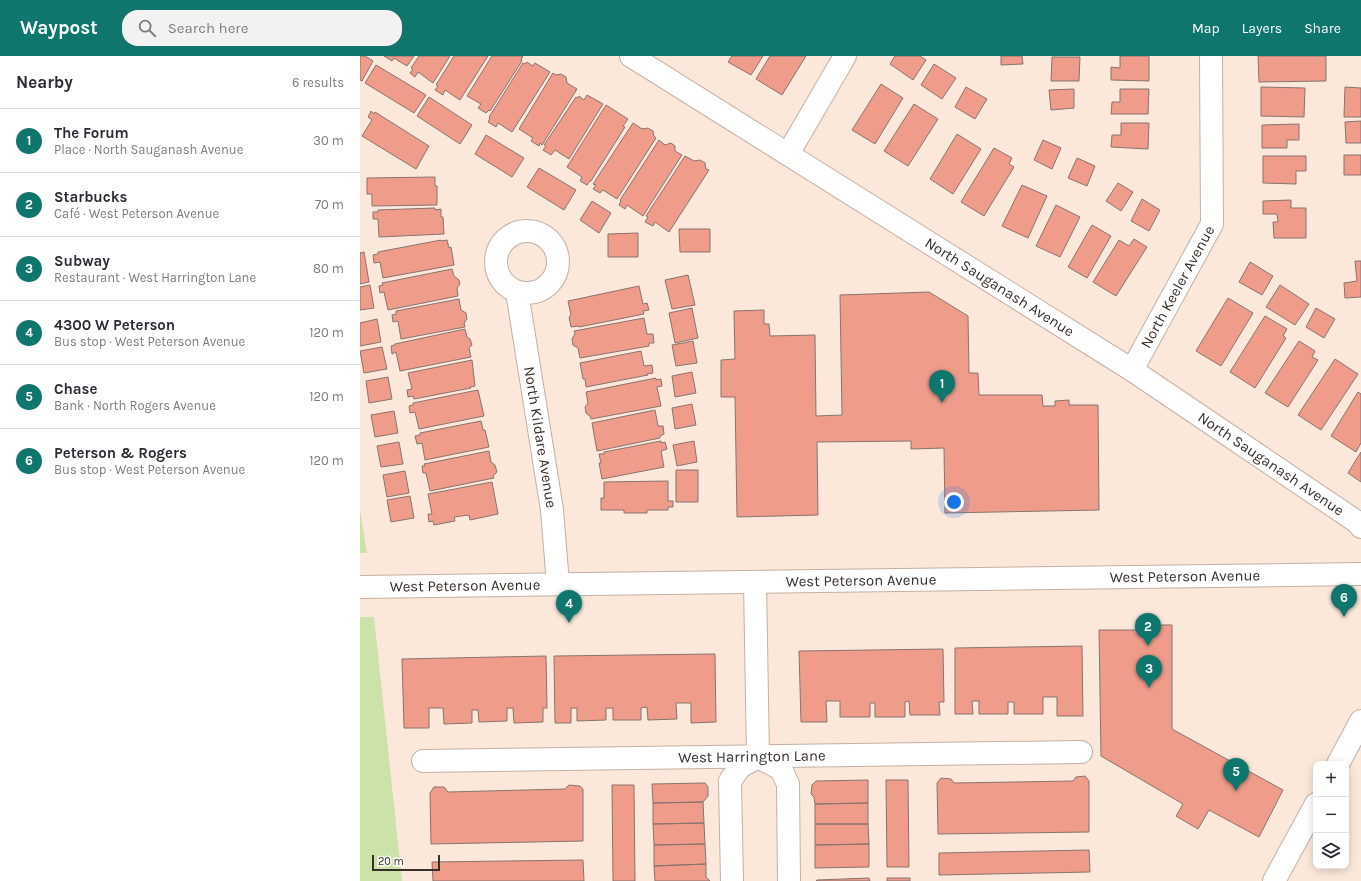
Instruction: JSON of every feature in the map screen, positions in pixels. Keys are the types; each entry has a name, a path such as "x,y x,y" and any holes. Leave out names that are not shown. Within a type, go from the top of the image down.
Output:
{"street":[{"name":"North Sauganash Avenue","path":"631,56 1132,370 1357,522 1361,527"},
{"path":"788,154 845,56"},
{"name":"North Keeler Avenue","path":"1132,370 1212,224 1211,56"},
{"name":"North Kildare Avenue","path":"517,292 552,510 558,584"},
{"name":"West Peterson Avenue","path":"360,587 1361,574"},
{"path":"755,582 758,757"},
{"path":"1340,761 1361,721"},
{"name":"West Harrington Lane","path":"423,761 1081,752"},
{"path":"732,881 730,781 740,767 758,757"},
{"path":"758,757 781,769 788,784 789,881"},
{"path":"1274,881 1313,810"}],"green space":[{"path":"360,510 367,553 360,553"},
{"path":"360,617 374,617 402,881 360,881"}],"building":[{"path":"360,56 365,56 373,61 362,81 360,80"},
{"path":"384,56 414,56 407,66 394,58 392,61"},
{"path":"419,56 450,56 433,83 418,72 415,77 410,73 413,69 411,68"},
{"path":"454,56 488,56 460,100 445,90 443,95 435,90 438,86 436,85"},
{"path":"492,56 523,56 522,61 490,111 489,110 486,113 478,108 481,104 467,96"},
{"path":"732,56 763,56 751,75 728,62"},
{"path":"770,56 806,56 782,95 756,79"},
{"path":"895,56 920,56 926,60 913,80 890,64"},
{"path":"1001,56 1022,56 1023,64 1001,65"},
{"path":"1120,56 1149,56 1149,81 1111,80 1111,67 1120,68"},
{"path":"1258,56 1326,56 1326,81 1259,82"},
{"path":"1052,57 1080,57 1079,81 1051,81"},
{"path":"527,62 533,66 535,63 550,72 512,132 498,123 496,127 488,122 489,117 523,63 525,64"},
{"path":"934,64 956,78 942,99 921,85"},
{"path":"376,65 426,95 414,113 365,83"},
{"path":"553,73 556,75 561,74 566,77 567,83 577,89 542,145 540,143 539,146 531,141 533,138 519,129"},
{"path":"881,84 903,98 875,144 852,130"},
{"path":"966,87 987,99 975,119 955,107"},
{"path":"1261,87 1305,88 1304,117 1261,116"},
{"path":"1345,87 1361,88 1361,117 1344,117"},
{"path":"1074,89 1074,108 1051,110 1049,90"},
{"path":"1120,89 1149,89 1148,114 1111,114 1112,102 1120,102"},
{"path":"587,95 603,104 569,159 555,150 551,155 543,150 546,146 544,145 576,97 578,98 579,96 584,100"},
{"path":"429,97 472,125 460,144 417,116"},
{"path":"914,104 938,119 908,166 884,151"},
{"path":"606,105 628,119 623,126 625,127 587,185 580,181 582,177 567,167"},
{"path":"371,111 374,114 375,112 429,146 416,169 362,136 372,120 368,117"},
{"path":"1361,121 1361,143 1346,143 1345,122"},
{"path":"633,123 642,129 648,128 653,131 656,138 617,199 603,190 600,193 593,189 596,185 593,184"},
{"path":"1121,123 1149,123 1148,149 1111,147 1112,135 1121,135"},
{"path":"1299,124 1299,140 1287,140 1287,148 1262,148 1262,125"},
{"path":"957,134 981,149 953,194 930,179"},
{"path":"486,135 524,158 512,177 475,154"},
{"path":"659,140 665,145 671,143 675,146 675,151 682,155 643,216 627,205 625,209 619,205 620,200"},
{"path":"1043,140 1061,148 1052,169 1034,160"},
{"path":"994,148 1012,158 1009,164 1014,167 984,216 961,202"},
{"path":"1344,155 1361,155 1361,175 1344,175"},
{"path":"685,156 694,161 700,160 705,163 706,169 709,170 669,232 655,222 653,226 645,222 648,217 646,216"},
{"path":"1263,156 1306,156 1306,171 1296,171 1296,184 1263,183"},
{"path":"1077,158 1095,166 1087,186 1068,178"},
{"path":"539,168 576,190 564,210 527,187"},
{"path":"435,177 435,186 437,186 437,205 372,206 372,194 367,194 367,178"},
{"path":"1118,183 1133,192 1121,211 1106,201"},
{"path":"1022,185 1047,196 1028,238 1002,226"},
{"path":"1142,199 1160,210 1149,231 1131,221"},
{"path":"1291,200 1291,208 1306,208 1306,238 1274,238 1273,222 1278,222 1277,214 1263,214 1263,201"},
{"path":"592,201 611,213 599,233 580,220"},
{"path":"1056,205 1080,217 1060,257 1036,246"},
{"path":"435,208 435,210 441,209 444,234 379,237 378,219 373,219 373,212 378,212 378,210"},
{"path":"1092,225 1111,236 1087,278 1068,267"},
{"path":"679,229 710,229 710,252 680,252"},
{"path":"638,233 638,257 608,257 608,234"},
{"path":"1134,239 1147,247 1116,296 1093,282 1119,240 1129,246"},
{"path":"447,240 449,248 451,247 454,265 383,278 380,262 374,263 373,255 378,254 378,252"},
{"path":"364,252 369,282 360,284 360,253"},
{"path":"1355,261 1361,261 1361,297 1345,298 1344,283 1357,281"},
{"path":"1250,262 1273,276 1262,295 1239,282"},
{"path":"452,269 454,276 459,280 460,284 457,288 458,296 388,310 384,292 380,293 379,286 383,285 382,283"},
{"path":"688,275 695,305 672,309 665,280"},
{"path":"370,285 374,308 360,310 360,287"},
{"path":"1280,285 1309,304 1295,325 1266,307"},
{"path":"639,286 643,304 647,303 649,310 643,311 644,314 579,327 571,327 569,317 571,315 568,301"},
{"path":"929,292 968,316 969,373 978,373 979,395 1042,395 1043,406 1055,406 1055,401 1069,400 1069,405 1098,405 1099,510 945,513 944,448 911,449 911,441 817,442 818,515 737,517 735,397 721,397 721,360 735,359 734,311 764,310 764,324 769,324 770,336 815,335 816,416 842,415 840,295"},
{"path":"1228,298 1253,313 1221,366 1196,351"},
{"path":"459,299 461,310 466,313 467,319 464,323 465,327 401,339 398,321 393,322 392,315 396,314 396,311"},
{"path":"692,308 698,338 675,343 669,313"},
{"path":"1316,308 1335,319 1324,338 1306,327"},
{"path":"1265,316 1287,329 1283,336 1286,338 1255,388 1230,372"},
{"path":"644,318 647,334 653,334 654,343 649,343 649,346 580,358 578,348 573,345 572,339 575,334 574,331"},
{"path":"377,319 381,342 360,346 360,323"},
{"path":"465,329 467,337 470,339 472,345 469,348 471,357 400,371 396,352 392,354 391,346"},
{"path":"693,341 697,363 676,366 672,345"},
{"path":"1299,341 1315,351 1312,357 1318,360 1288,407 1265,393"},
{"path":"382,347 387,369 364,373 360,351"},
{"path":"641,351 644,366 652,365 653,373 586,387 580,363"},
{"path":"1335,359 1358,374 1321,430 1298,415"},
{"path":"472,360 475,386 414,399 413,396 408,397 407,390 412,389 408,373"},
{"path":"692,372 696,393 675,397 672,376"},
{"path":"388,377 392,399 369,403 366,381"},
{"path":"656,378 656,380 661,379 662,386 657,387 661,406 591,419 586,413 585,407 588,403 586,392"},
{"path":"478,390 484,416 419,429 415,412 410,413 409,406 413,405 413,403"},
{"path":"1358,392 1361,394 1361,443 1356,452 1331,436"},
{"path":"692,404 696,425 675,429 672,408"},
{"path":"655,410 658,426 663,426 664,434 660,436 660,438 597,451 592,423"},
{"path":"394,411 398,433 375,437 371,415"},
{"path":"481,421 489,447 425,460 422,443 417,444 415,436 420,435 420,433"},
{"path":"661,441 661,443 665,442 667,449 661,451 664,467 602,479 599,454"},
{"path":"694,441 697,462 677,466 673,445"},
{"path":"399,442 403,464 381,467 377,446"},
{"path":"489,451 491,462 495,465 497,472 493,476 494,478 430,491 426,473 423,473 422,466 425,466 424,464"},
{"path":"1361,452 1361,482 1348,473"},
{"path":"676,470 698,470 698,502 676,502"},
{"path":"405,471 409,493 387,497 383,475"},
{"path":"668,481 668,501 673,501 673,507 668,507 668,510 647,510 647,513 624,513 624,510 601,510 601,498 604,498 604,482"},
{"path":"492,482 498,514 470,520 469,515 454,517 455,521 434,525 433,521 429,522 428,514 432,514 428,494"},
{"path":"410,496 414,518 391,522 387,500"},
{"path":"1145,625 1172,625 1172,729 1283,790 1259,837 1209,810 1198,829 1176,816 1183,804 1101,756 1099,630 1146,630"},
{"path":"1082,646 1083,716 1057,716 1057,697 1043,697 1043,714 1014,714 1014,702 1008,702 1008,714 979,714 979,701 972,701 973,714 955,714 955,648"},
{"path":"943,649 944,702 939,702 940,715 910,715 909,701 905,702 905,717 875,717 875,703 870,703 870,717 840,717 840,701 826,701 827,722 801,722 799,651"},
{"path":"715,654 716,722 691,723 691,703 676,703 677,719 648,720 647,707 641,708 641,720 613,720 613,708 606,708 606,720 577,721 577,708 571,708 571,723 555,723 554,656"},
{"path":"546,656 547,708 543,708 543,722 514,723 513,708 507,708 507,721 479,722 478,710 472,710 472,723 444,724 443,708 429,708 429,728 404,728 402,659"},
{"path":"1085,776 1089,781 1089,832 938,834 937,783 941,778 951,779 954,783 1073,781 1076,777"},
{"path":"868,780 868,803 815,804 814,797 811,794 812,785 816,781"},
{"path":"886,780 908,780 909,867 887,867"},
{"path":"705,783 708,787 708,796 703,802 653,803 652,784"},
{"path":"569,785 580,786 583,789 583,841 431,844 430,793 434,787 444,787 448,792 565,789"},
{"path":"612,785 634,785 635,881 613,881"},
{"path":"703,802 704,823 653,824 653,803"},
{"path":"868,803 868,824 815,824 815,804"},
{"path":"704,823 705,844 654,845 653,824"},
{"path":"815,824 868,824 869,844 815,845"},
{"path":"705,844 706,864 654,866 654,845"},
{"path":"869,844 869,867 815,868 815,845"},
{"path":"1089,850 1090,872 939,875 939,853"},
{"path":"583,860 584,881 433,881 432,862"},
{"path":"706,864 706,877 710,881 655,881 654,866"},
{"path":"869,878 870,881 816,881 817,880"},
{"path":"887,878 910,878 910,881 887,881"}],"place":[{"name":"The Forum","path":"942,403"},
{"name":"Peterson & Rogers","path":"1344,617"},
{"name":"4300 W Peterson","path":"569,623"},
{"name":"Starbucks","path":"1148,646"},
{"name":"Subway","path":"1149,688"},
{"name":"Chase","path":"1236,791"}]}
